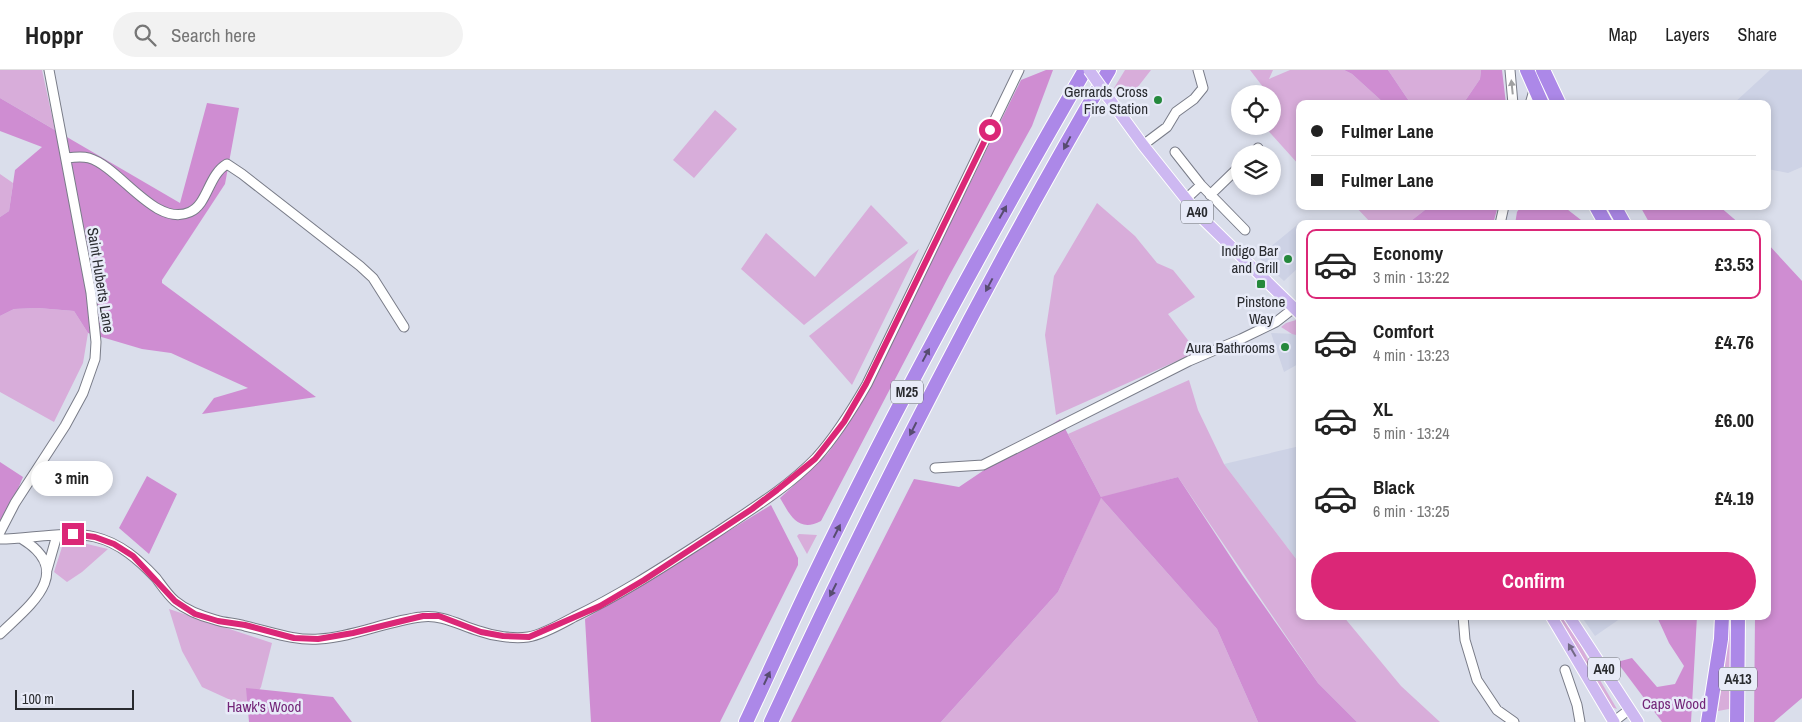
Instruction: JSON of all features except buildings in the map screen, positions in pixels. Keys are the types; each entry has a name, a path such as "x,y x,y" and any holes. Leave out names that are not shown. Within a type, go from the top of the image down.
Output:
{"highway":[{"name":"M25","path":"746,722 812,582 919,368 1004,211 1087,70"},
{"name":"M25","path":"770,722 828,598 941,375 1080,118 1109,70"},
{"path":"1527,70 1540,100"},
{"path":"1544,70 1557,100"},
{"name":"A413","path":"1708,722 1721,639 1722,620"},
{"name":"A413","path":"1738,620 1738,722"}],"main road":[{"name":"A40","path":"1087,70 1142,145 1186,200 1296,310"},
{"name":"A40","path":"1554,620 1614,722"},
{"name":"A40","path":"1572,620 1638,722"}],"street":[{"name":"Saint Huberts Lane","path":"0,532 25,488 65,426 83,393 95,359 96,342 91,292 49,70"},
{"path":"0,539 22,539 73,534 95,537 114,544 133,556 175,601 195,614 294,638 318,639 431,616 439,616 481,632 503,636 529,637 600,606 644,580 752,509 815,459 831,439 854,406 866,384 1019,70"},
{"path":"1142,145 1167,126 1176,112 1194,99 1203,88 1198,70"},
{"path":"1510,70 1513,100"},
{"path":"1531,100 1537,70"},
{"path":"1175,152 1201,186 1244,230"},
{"path":"66,158 79,156 90,158 100,163 150,202 170,214 184,214 198,207 216,173 227,164 360,266 372,278 404,327"},
{"path":"1210,195 1231,175"},
{"path":"1186,200 1201,186"},
{"path":"934,468 983,465 1189,361 1241,339 1296,312"},
{"path":"0,634 40,593 46,580 57,535"},
{"path":"22,539 40,554 47,570"},
{"path":"1463,620 1465,640 1478,680 1497,710 1514,722"},
{"path":"1565,670 1577,705 1580,722"},
{"path":"1614,722 1630,709"}],"shaded area":[{"path":"0,70 42,70 55,130 0,98"},
{"path":"1125,70 1151,70 1130,97 1114,88"},
{"path":"1250,70 1273,70 1269,79 1290,70 1344,70 1352,74 1381,100 1296,100 1296,162 1272,135 1281,135 1281,85 1261,85"},
{"path":"1388,70 1481,70 1480,79 1466,100 1408,100"},
{"path":"1770,70 1802,70 1802,167 1788,173 1771,170 1771,100 1737,100"},
{"path":"715,110 737,129 694,178 673,160"},
{"path":"0,174 13,183 9,211 0,217"},
{"path":"1097,203 1135,236 1157,263 1173,270 1195,297 1168,314 1197,352 1056,415 1045,335 1054,276"},
{"path":"871,205 908,243 804,325 741,269 766,233 815,277"},
{"path":"1359,210 1425,210 1412,220 1368,220"},
{"path":"1296,226 1296,270 1284,281 1258,257"},
{"path":"919,249 852,385 809,336"},
{"path":"38,308 74,311 88,333 83,363 54,422 0,392 0,316 14,309"},
{"path":"1296,320 1296,335 1281,327 1286,323"},
{"path":"1271,333 1296,334 1296,365 1284,372"},
{"path":"1189,380 1198,410 1224,464 1296,559 1296,620 1346,620 1401,686 1440,722 1357,722 1318,683 1178,477 1101,498 1217,629 1258,722 941,722 1058,592 1101,497 1068,434"},
{"path":"1296,447 1296,559 1224,464"},
{"path":"799,534 817,535 807,554 797,536"},
{"path":"83,543 108,549 82,572 67,582 54,572 63,544"},
{"path":"169,609 272,643 261,687 248,708 202,687 182,651"},
{"path":"1557,620 1567,620 1617,709 1606,705"},
{"path":"1584,620 1618,620 1595,636"},
{"path":"1734,620 1734,722 1729,722 1729,709 1718,711 1730,624"}],"green space":[{"path":"1046,70 1053,70 1032,126 949,276 821,521 806,525 801,523 791,516 780,498 828,453 841,435 866,394 1021,80"},
{"path":"1344,70 1388,70 1408,100 1381,100 1352,74"},
{"path":"1481,70 1502,70 1506,100 1466,100 1480,79"},
{"path":"0,98 180,203 207,103 239,108 225,184 162,280 162,283 316,397 202,414 214,398 248,388 171,353 142,349 88,333 74,311 38,308 14,309 0,316 0,217 9,211 15,170 42,147 0,131"},
{"path":"1425,210 1497,210 1494,220 1412,220"},
{"path":"1518,210 1568,210 1581,220 1516,220"},
{"path":"1642,210 1724,210 1735,220 1648,220"},
{"path":"1771,247 1802,281 1802,698 1774,722 1754,722 1755,620 1771,620"},
{"path":"1060,419 1101,497 1178,477 1243,576 1318,683 1357,722 1258,722 1217,629 1101,498 1058,592 941,722 791,722 914,479 959,487"},
{"path":"0,462 23,477 10,508 0,524"},
{"path":"147,476 177,494 149,554 119,528"},
{"path":"771,505 798,558 798,565 720,722 591,722 585,619"},
{"name":"Caps Wood","path":"1658,620 1697,620 1691,722 1662,722 1617,662 1632,658 1657,687 1675,684 1684,666 1669,643"},
{"name":"Hawk's Wood","path":"246,688 333,697 352,722 249,722"}],"place":[{"name":"Gerrards Cross Fire Station","path":"1158,100"},
{"name":"Indigo Bar and Grill","path":"1288,259"},
{"name":"Pinstone Way","path":"1261,284"},
{"name":"Aura Bathrooms","path":"1285,347"}],"route":[{"path":"73,534 95,537 114,544 133,556 156,578 175,601 195,614 294,638 318,639 385,626 423,616 439,616 481,632 503,636 529,637 554,627 600,606 644,580 752,509 815,459 844,422 866,384 990,130"}]}
